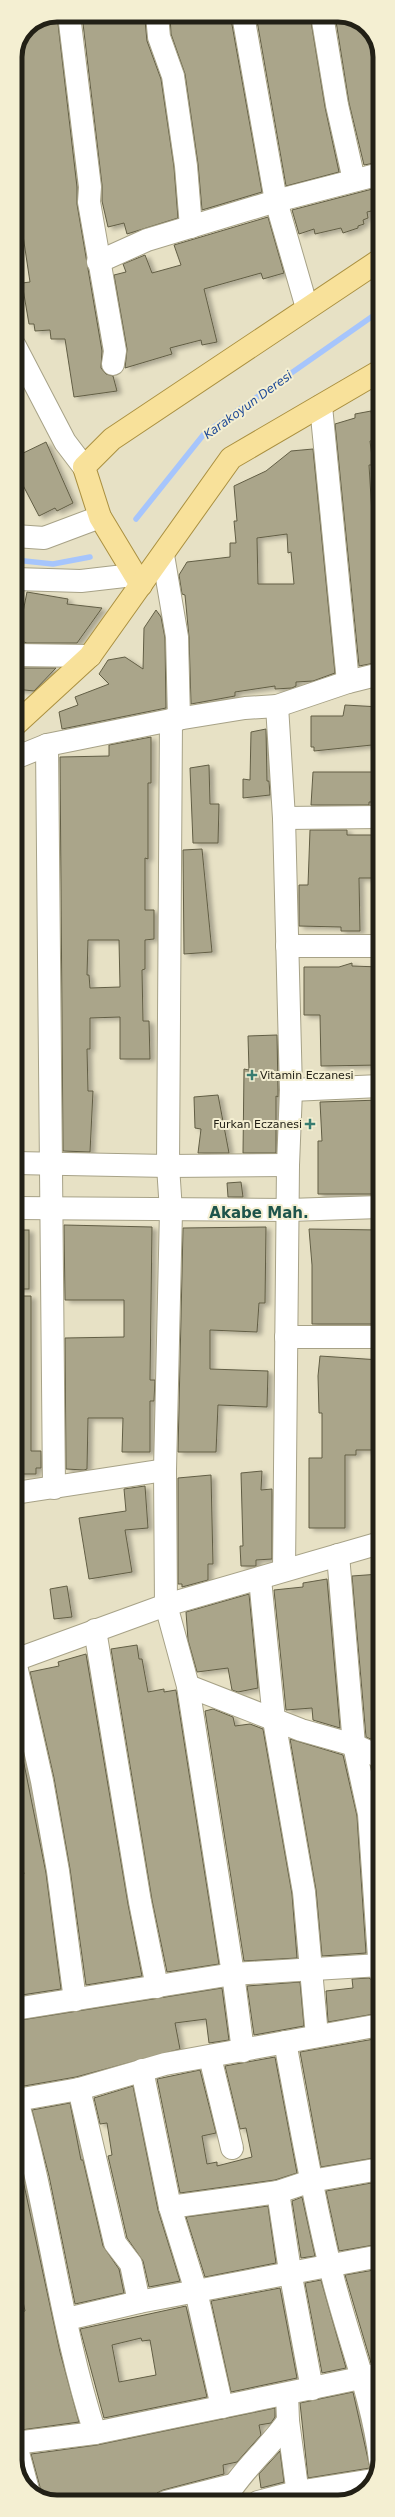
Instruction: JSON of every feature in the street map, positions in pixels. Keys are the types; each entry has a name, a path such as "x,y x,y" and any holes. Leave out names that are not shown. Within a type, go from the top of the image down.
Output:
{"main road":[{"path":"137,580 100,517 84,467 112,439 373,265"},
{"path":"22,719 90,656 137,580 163,555 232,458 373,375"}],"street":[{"path":"70,22 90,188 89,202 98,262 115,352 113,364"},
{"path":"158,22 159,38 173,76 186,166 191,227"},
{"path":"243,22 276,201 307,308"},
{"path":"323,22 337,105 354,180"},
{"path":"98,262 147,240 276,201 373,176"},
{"path":"22,359 65,442 84,467"},
{"path":"321,406 348,682"},
{"path":"22,536 44,538 100,517"},
{"path":"163,555 177,638 168,1166 171,1211 165,1470 166,1605 188,1686 234,1974 243,2051"},
{"path":"22,579 81,582 137,580"},
{"path":"22,655 90,656"},
{"path":"22,755 47,745 175,719 244,708 278,706 348,682 373,676"},
{"path":"278,706 284,818 291,1090 288,1165 289,1210 286,1337 284,1570"},
{"path":"47,745 50,1164 53,1208 54,1488"},
{"path":"284,818 373,817"},
{"path":"287,946 373,946"},
{"path":"291,1090 373,1086"},
{"path":"22,1163 168,1166 288,1165"},
{"path":"22,1208 171,1211 289,1210 373,1207"},
{"path":"286,1337 373,1337"},
{"path":"22,1493 165,1470"},
{"path":"22,1657 166,1605 373,1545"},
{"path":"338,1555 354,1745 369,1814 373,1870"},
{"path":"260,1579 274,1720 304,1892 317,2036"},
{"path":"95,1630 140,1902 157,1987"},
{"path":"188,1686 301,1730 354,1745 373,1754"},
{"path":"22,1691 42,1781 58,1871 75,2000"},
{"path":"22,2008 234,1974 312,1968 373,1967"},
{"path":"22,2096 79,2089 142,2070 373,2026"},
{"path":"285,2042 311,2181 330,2267 371,2376 373,2394"},
{"path":"210,2057 232,2148"},
{"path":"142,2070 170,2207 196,2291 222,2407"},
{"path":"79,2089 115,2243 131,2264 139,2302"},
{"path":"22,2123 67,2319 78,2380 95,2433"},
{"path":"170,2207 278,2192 311,2181 373,2169"},
{"path":"278,2192 290,2271 312,2389"},
{"path":"67,2319 139,2302 290,2271 330,2267 373,2258"},
{"path":"22,2442 95,2433 371,2376"},
{"path":"287,2394 288,2421 298,2495"},
{"path":"214,2495 228,2493 273,2442 288,2421"},
{"path":"307,2495 365,2482"}],"building":[{"path":"58,22 77,187 77,204 102,351 101,368 106,374 113,376 117,391 74,397 65,339 51,339 50,330 35,331 34,324 29,324 22,283 30,282 22,229 22,57 25,44 32,32 44,25"},
{"path":"83,22 145,22 147,41 161,79 174,167 178,218 127,234 124,223 108,227 102,201 102,185"},
{"path":"170,22 232,22 262,192 202,210 198,164 185,74 171,34"},
{"path":"257,22 311,22 325,107 339,172 286,186"},
{"path":"336,22 347,23 363,32 371,46 373,53 373,163 364,165 349,103"},
{"path":"373,189 373,211 367,212 368,218 363,220 364,224 358,226 358,228 343,233 341,228 315,234 314,229 299,234 292,210"},
{"path":"268,217 284,273 263,279 261,273 204,289 217,342 202,345 201,340 170,348 172,354 125,368 127,349 114,275 126,272 123,264 145,255 152,273 181,265 174,245"},
{"path":"371,411 373,423 373,440 370,441 373,465 369,465 373,514 373,663 359,666 335,424 355,418 355,414"},
{"path":"46,442 73,503 57,511 55,508 39,516 22,483 22,454"},
{"path":"313,449 335,673 313,681 296,682 296,686 292,688 275,689 275,686 235,692 235,696 191,704 189,637 185,595 182,594 179,575 187,562 230,557 230,543 236,543 234,521 237,521 234,486 266,471 291,451","holes":["287,534 288,553 291,552 294,584 258,584 257,538"]},
{"path":"27,592 68,599 67,604 102,608 77,643 27,643 22,641 23,612"},
{"path":"156,610 161,617 165,638 166,708 62,729 59,712 78,705 75,697 109,684 99,674 108,660 125,657 143,669 144,628"},
{"path":"22,668 56,668 34,691 22,690"},
{"path":"345,705 373,707 372,745 314,751 314,747 311,747 311,716 343,716"},
{"path":"266,729 267,781 269,781 270,795 243,798 243,779 250,780 251,732"},
{"path":"151,737 151,783 148,783 148,859 145,858 145,910 154,910 154,939 145,940 145,969 142,970 143,1021 149,1021 150,1059 120,1059 120,1017 90,1018 90,1049 87,1049 88,1091 93,1091 90,1152 63,1151 60,757 109,756 109,745","holes":["88,940 119,940 120,987 90,988 89,975 87,975"]},
{"path":"209,765 210,804 219,804 218,843 193,843 190,768"},
{"path":"313,772 373,772 373,802 369,802 369,805 311,805"},
{"path":"310,830 347,830 347,835 373,835 373,878 359,878 360,931 341,931 341,927 299,926 299,885 308,885"},
{"path":"202,849 212,952 184,954 183,850"},
{"path":"352,963 352,966 373,967 373,1065 321,1066 320,1015 304,1015 304,967 339,967"},
{"path":"277,1035 278,1097 276,1096 276,1153 243,1153 244,1069 249,1070 248,1036"},
{"path":"218,1095 229,1153 198,1153 201,1129 195,1128 194,1097"},
{"path":"373,1100 373,1194 318,1194 318,1141 322,1141 320,1102"},
{"path":"241,1182 243,1197 228,1197 227,1183"},
{"path":"64,1225 152,1227 150,1380 155,1380 154,1401 150,1401 150,1452 122,1452 123,1418 88,1418 87,1469 84,1470 66,1469 65,1338 124,1337 124,1300 65,1300"},
{"path":"266,1227 265,1303 259,1303 257,1332 210,1330 210,1369 268,1371 267,1407 218,1405 216,1452 178,1452 183,1228"},
{"path":"309,1229 373,1230 373,1324 312,1324 312,1265"},
{"path":"22,1230 29,1230 29,1289 22,1289"},
{"path":"22,1296 31,1296 31,1451 41,1451 41,1468 36,1468 36,1474 22,1474"},
{"path":"320,1356 373,1360 373,1450 356,1450 356,1455 345,1455 345,1528 309,1528 309,1458 322,1458 322,1413 319,1413 318,1376"},
{"path":"262,1471 261,1490 272,1489 272,1559 256,1560 256,1566 241,1566 240,1546 243,1546 241,1473"},
{"path":"211,1475 213,1564 208,1564 208,1580 182,1587 182,1584 178,1584 178,1478"},
{"path":"145,1486 148,1528 125,1530 132,1572 89,1579 79,1518 126,1511 124,1489"},
{"path":"373,1574 373,1740 366,1737 352,1576"},
{"path":"327,1579 340,1728 313,1720 312,1708 286,1710 274,1590 303,1587 303,1583"},
{"path":"67,1586 72,1617 54,1619 50,1589"},
{"path":"249,1594 258,1688 238,1692 232,1690 228,1668 197,1672 188,1640 186,1612"},
{"path":"137,1645 139,1659 142,1659 148,1692 164,1689 164,1692 176,1690 219,1964 167,1972 152,1900 111,1649"},
{"path":"86,1654 128,1904 142,1976 86,1985 70,1869 54,1778 30,1672 59,1666 58,1662"},
{"path":"213,1709 233,1717 235,1726 250,1724 263,1729 292,1894 297,1958 244,1961 205,1711"},
{"path":"290,1739 343,1755 357,1816 366,1953 322,1956 316,1890"},
{"path":"22,1754 46,1873 61,1989 22,1995 22,1874 24,1874 22,1865"},
{"path":"369,1978 373,1981 373,2014 328,2022 326,1991 353,1988 352,1979"},
{"path":"300,1982 304,2026 254,2035 247,1986"},
{"path":"222,1988 229,2040 209,2043 206,2019 175,2023 180,2049 76,2077 24,2086 22,2085 22,2020"},
{"path":"373,2039 373,2158 321,2167 300,2052"},
{"path":"275,2057 297,2173 275,2180 180,2193 157,2079 200,2070 216,2133 202,2136 207,2164 217,2162 217,2166 252,2157 246,2128 240,2129 225,2066"},
{"path":"133,2086 158,2210 180,2281 149,2287 143,2261 127,2238 108,2156 112,2155 107,2123 100,2124 94,2098"},
{"path":"70,2103 81,2160 83,2160 103,2246 119,2269 124,2293 75,2304 49,2176 32,2110"},
{"path":"22,2176 60,2352 79,2422 22,2430 22,2312 25,2311 22,2297"},
{"path":"373,2183 373,2245 339,2251 326,2191"},
{"path":"302,2197 315,2256 301,2258 292,2201"},
{"path":"268,2206 276,2263 205,2277 186,2217"},
{"path":"373,2270 373,2363 371,2363 345,2275"},
{"path":"321,2280 346,2368 322,2373 305,2283"},
{"path":"280,2288 297,2378 231,2392 211,2301"},
{"path":"186,2306 207,2397 104,2418 80,2329","holes":["141,2338 142,2341 150,2340 156,2375 119,2382 112,2345"]},
{"path":"353,2392 370,2468 308,2478 300,2403"},
{"path":"275,2408 275,2417 271,2423 259,2425 261,2435 237,2462 223,2465 224,2474 163,2490 157,2493 156,2495 55,2495 40,2490 31,2454 97,2445"},
{"path":"280,2451 284,2482 261,2488 259,2474"}],"waterway":[{"name":"Karakoyun Deresi","path":"136,519 204,434 373,316"},
{"name":"Karakoyun Deresi","path":"22,561 53,564 90,557"}],"place":[{"name":"Vitamin Eczanesi","path":"252,1075"},
{"name":"Furkan Eczanesi","path":"310,1124"}],"district":[{"name":"Akabe Mah.","path":"259,1213"}]}
